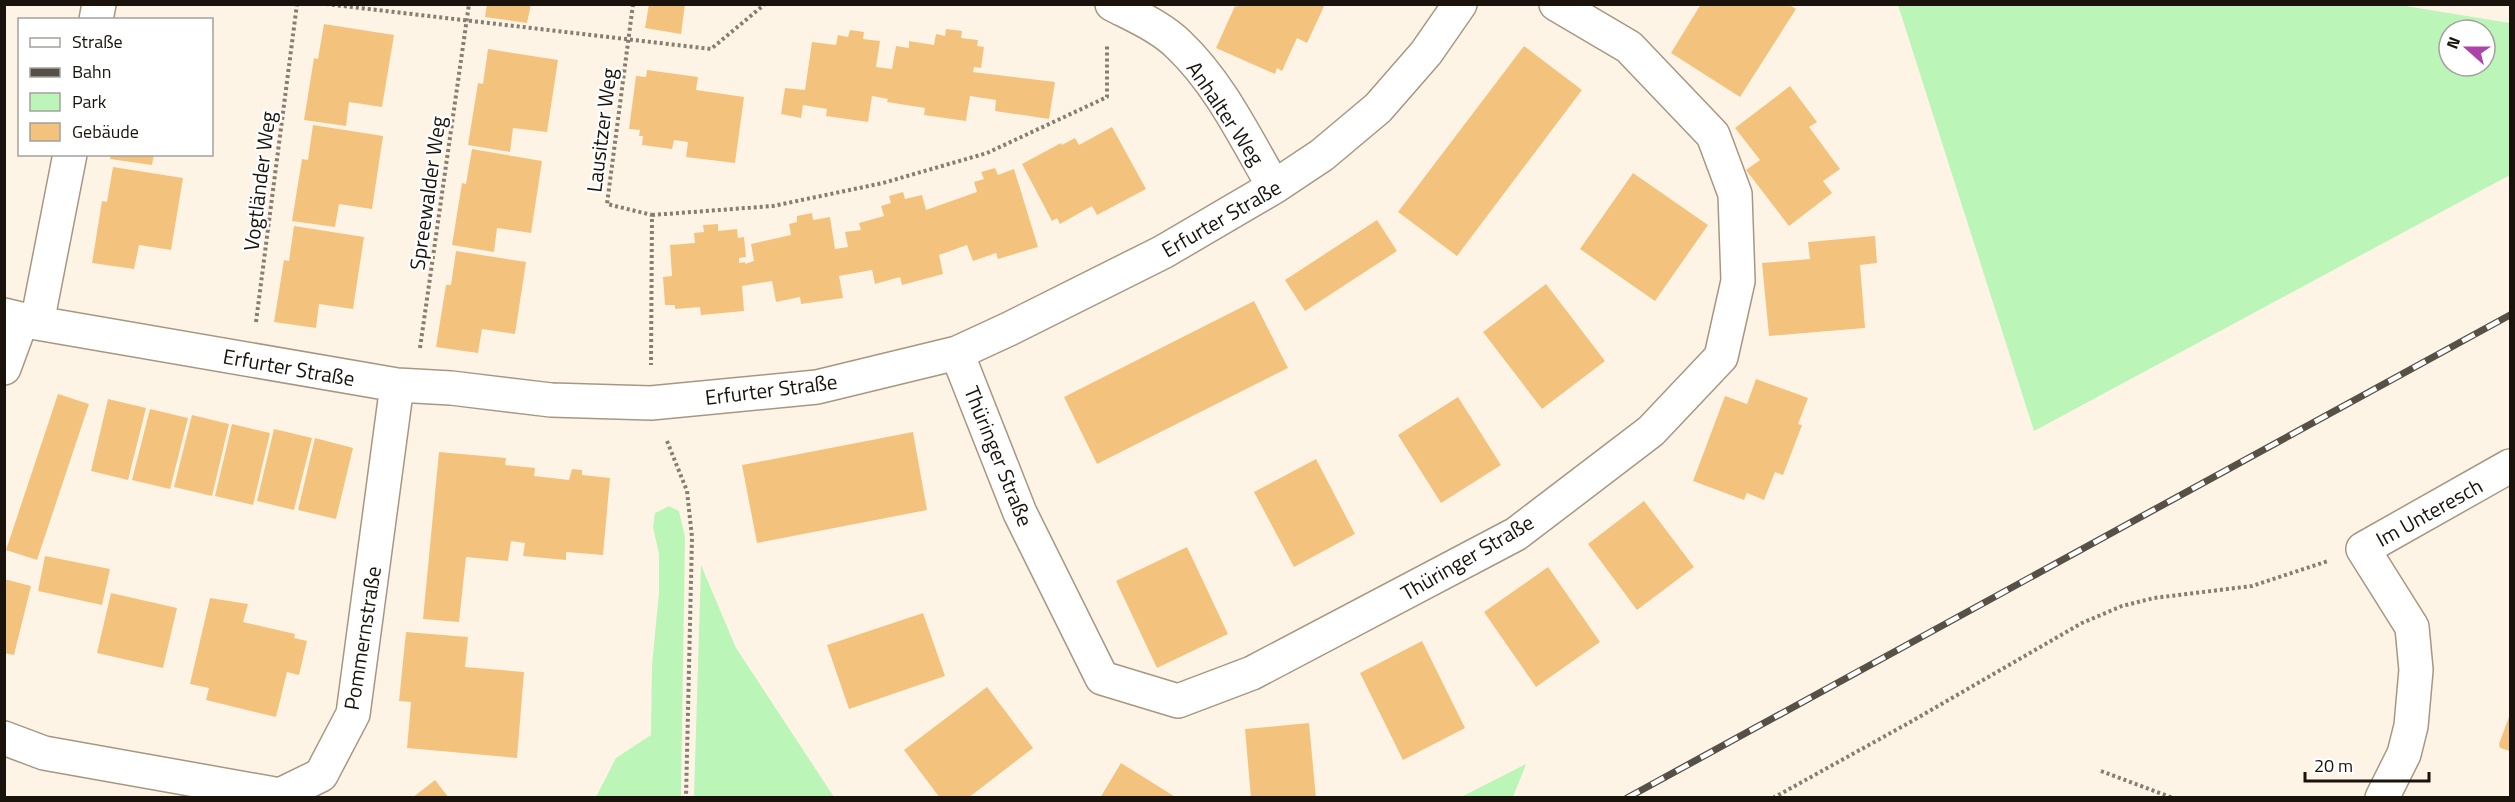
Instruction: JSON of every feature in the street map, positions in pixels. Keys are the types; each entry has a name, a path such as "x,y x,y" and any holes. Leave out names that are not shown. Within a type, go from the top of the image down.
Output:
{"street":[{"name":"Anhalter Weg","path":"1112,4 1147,23 1178,44 1215,91 1274,187"},
{"name":"Erfurter Straße","path":"21,319 251,361 406,386 451,388 551,400 651,403 817,387 957,352 1010,329 1163,252 1274,187 1322,155 1378,108 1426,53 1460,4"},
{"name":"Thüringer Straße","path":"957,352 1020,513 1102,678 1178,701 1252,673 1516,534 1651,431 1721,357 1738,281 1735,194 1713,135 1629,47 1556,4"},
{"path":"4,368 69,156"},
{"name":"Pommernstraße","path":"4,738 44,753 280,795 321,775 353,714 406,386"},
{"name":"Im Unteresch","path":"2382,798 2404,754 2411,726 2416,670 2412,627 2363,549 2511,466"}],"path":[{"name":"Vogtländer Weg","path":"251,361 297,4"},
{"path":"326,4 711,49 765,4"},
{"name":"Spreewalder Weg","path":"406,386 469,4"},
{"name":"Lausitzer Weg","path":"633,4 607,204 652,215"},
{"path":"686,798 692,537 687,491 651,403 652,215 773,206 883,183 987,153 1107,97 1107,39"},
{"path":"1773,798 1905,726 2082,623 2122,606 2154,598 2252,586 2363,549"},
{"path":"2101,771 2173,798"}],"green space":[{"path":"1898,5 2399,5 2479,18 2437,18 2437,78 2497,78 2497,21 2510,23 2510,175 2034,431"},
{"path":"669,506 679,511 685,537 681,797 596,797 616,758 651,735 652,665 659,593 659,554 653,527 655,513"},
{"path":"701,565 736,648 834,797 694,797"},
{"path":"1526,764 1513,797 1461,797"}],"building":[{"path":"487,4 531,4 527,23 485,17"},
{"path":"649,4 685,4 681,34 645,28"},
{"path":"1238,4 1325,4 1307,43 1297,38 1282,71 1277,68 1275,74 1216,48"},
{"path":"1701,4 1788,4 1796,9 1740,97 1671,53"},
{"path":"324,24 394,35 382,107 349,102 346,126 304,120 314,58 318,59"},
{"path":"946,29 962,31 961,38 978,40 977,46 984,47 981,68 974,67 973,72 1055,82 1049,119 995,111 996,100 970,96 966,121 924,115 925,108 887,102 888,99 872,96 868,122 826,116 827,109 803,105 801,118 781,114 785,88 805,90 812,42 836,45 838,35 848,37 850,30 864,32 863,39 880,41 876,67 892,69 896,46 909,48 909,41 934,45 936,34 945,36"},
{"path":"1524,46 1582,90 1457,256 1398,212"},
{"path":"488,49 558,60 547,132 513,128 510,152 468,145 478,83 483,84"},
{"path":"647,70 698,77 696,90 744,97 735,163 686,157 688,142 674,140 672,149 642,145 643,136 639,136 640,130 629,129 636,76 646,77"},
{"path":"1790,86 1817,122 1809,127 1840,169 1823,181 1832,193 1789,226 1746,170 1760,160 1735,128"},
{"path":"313,125 383,136 372,209 339,204 335,227 292,221 302,159 308,160"},
{"path":"1112,127 1146,189 1097,215 1092,206 1060,224 1057,218 1052,221 1022,164 1061,143 1062,145 1075,138 1079,145"},
{"path":"472,149 542,161 531,233 497,228 494,252 452,245 462,183 466,184"},
{"path":"111,156 154,156 152,165 110,159"},
{"path":"113,167 183,178 171,250 139,245 134,269 92,263 102,201 107,202"},
{"path":"995,168 998,175 1014,169 1038,247 998,259 996,253 973,261 967,245 939,255 943,274 902,285 900,277 875,284 872,270 839,276 843,298 801,304 800,297 776,302 772,281 742,286 744,311 701,315 700,307 675,309 675,305 665,305 663,277 672,276 670,245 695,243 694,233 704,232 703,225 718,224 718,231 737,229 738,238 744,237 746,257 739,258 739,263 745,262 745,264 754,261 751,244 791,235 789,224 797,222 797,216 812,213 813,220 830,217 835,249 848,247 845,232 861,230 859,223 884,216 881,206 891,203 889,196 903,192 905,199 922,195 926,210 977,192 974,182 984,179 981,172"},
{"path":"1633,173 1708,225 1655,301 1580,249"},
{"path":"1377,220 1397,251 1305,311 1285,280"},
{"path":"294,226 364,237 353,309 319,304 316,328 274,322 284,260 289,261"},
{"path":"1875,236 1877,263 1860,265 1865,328 1769,336 1762,263 1810,259 1808,242"},
{"path":"456,251 526,262 515,334 482,329 478,353 436,347 446,285 451,285"},
{"path":"1546,284 1605,361 1542,409 1483,332"},
{"path":"1254,301 1288,368 1097,464 1064,397"},
{"path":"1756,379 1808,398 1798,424 1802,425 1783,475 1775,472 1764,500 1747,493 1744,500 1693,481 1725,396 1747,404"},
{"path":"58,394 89,404 37,560 6,550"},
{"path":"1458,397 1501,465 1441,503 1398,435"},
{"path":"108,399 146,408 128,480 91,471"},
{"path":"150,409 188,418 170,489 132,480"},
{"path":"192,415 229,424 212,496 174,487"},
{"path":"232,424 270,433 253,505 215,496"},
{"path":"274,429 312,438 294,510 257,501"},
{"path":"913,432 927,510 757,543 742,465"},
{"path":"315,438 353,448 336,519 298,510"},
{"path":"439,452 506,458 505,465 535,468 534,476 569,480 572,469 582,470 582,475 610,478 603,555 566,552 566,560 523,556 525,543 511,541 508,561 466,557 459,622 423,619"},
{"path":"1316,459 1355,534 1294,567 1254,492"},
{"path":"1644,501 1694,567 1637,610 1588,544"},
{"path":"1187,547 1228,634 1157,668 1116,581"},
{"path":"45,556 110,569 102,605 38,591"},
{"path":"1548,567 1600,642 1536,687 1484,612"},
{"path":"4,579 31,586 14,655 4,653"},
{"path":"111,593 177,608 163,668 97,653"},
{"path":"210,598 248,604 243,622 295,634 294,638 307,641 299,675 287,672 276,717 206,700 209,688 190,684"},
{"path":"923,613 945,676 849,709 827,645"},
{"path":"406,632 468,637 465,667 524,672 517,758 407,748 411,702 399,701"},
{"path":"1422,641 1465,728 1403,760 1360,673"},
{"path":"987,687 1033,748 968,798 940,798 904,750"},
{"path":"2510,714 2510,751 2500,748 2499,744"},
{"path":"1309,723 1316,798 1251,798 1245,729"},
{"path":"1121,763 1177,798 1100,798"},
{"path":"435,780 449,798 412,798"}],"railway":[{"path":"1627,798 2510,315"}]}
